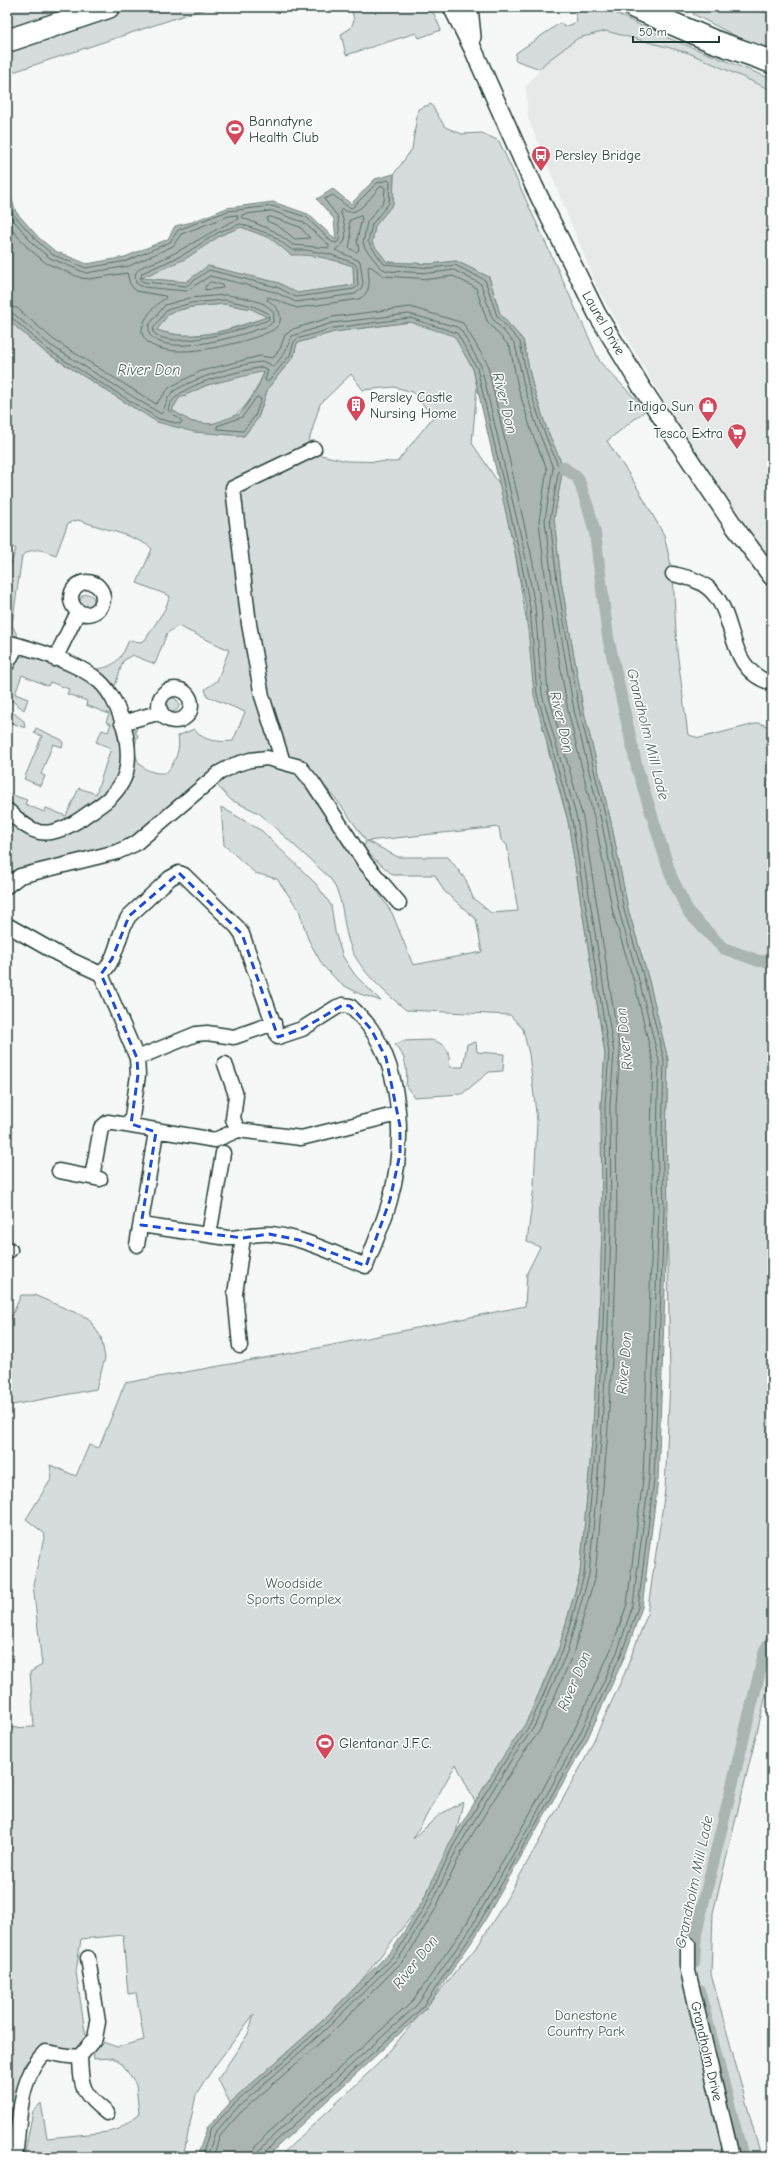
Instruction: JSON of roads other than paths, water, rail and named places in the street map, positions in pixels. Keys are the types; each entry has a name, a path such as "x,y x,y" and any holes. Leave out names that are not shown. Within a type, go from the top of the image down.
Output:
{"main road":[{"path":"7,41 108,7"},
{"path":"634,7 713,41 772,62"}],"street":[{"name":"Laurel Drive","path":"452,7 473,49 534,186 597,314 642,388 725,513 772,577"},
{"name":"Laurel Drive","path":"469,7 473,49"},
{"path":"283,762 262,696 250,631 233,488 314,449"},
{"path":"673,574 692,579 708,588 720,603 738,652 747,670 763,680 772,683"},
{"path":"55,659 78,612"},
{"path":"7,664 12,643 86,672 99,682 116,702 122,724 129,763 122,782 107,801 75,822 52,832 40,832 27,827 7,810"},
{"path":"122,724 161,712"},
{"path":"7,886 20,876 117,852 135,844 220,773 234,765 250,760 267,758 300,767 313,783 365,863 399,903"},
{"path":"101,974 112,960 125,923 129,916 170,878 179,873 187,878 237,927 242,934 278,1037 302,1029 343,1005 350,1006 371,1029 386,1058 398,1114 400,1154 392,1192 366,1266 298,1240 269,1234 243,1238 209,1235 141,1225"},
{"path":"7,925 58,954 101,974 137,1058 138,1076 131,1124"},
{"path":"137,1058 196,1034 207,1033 234,1037 274,1023"},
{"path":"225,1064 236,1095 233,1119 238,1130"},
{"path":"58,1171 96,1178 101,1128 104,1124 112,1122 131,1124 156,1132 215,1140 238,1130 301,1138 398,1114"},
{"path":"137,1245 156,1132"},
{"path":"209,1235 223,1153"},
{"path":"240,1346 235,1294 243,1238"},
{"name":"Grandholm Drive","path":"688,1944 688,1971 732,2157"},
{"path":"88,1958 98,2022 95,2038 80,2056 81,2078 88,2097 107,2113"},
{"path":"15,2157 27,2078 35,2062 45,2052 57,2053 72,2057 80,2056"}],"water":[{"name":"River Don","path":"394,174 393,204 375,226 372,243 387,262 431,264 456,261 489,277 500,314 523,340 532,383 546,427 563,467 554,519 561,581 583,708 611,822 628,909 649,981 668,1060 666,1136 668,1209 658,1480 642,1607 626,1653 586,1742 477,1934 424,2011 266,2157 197,2157 207,2128 230,2103 320,2023 393,1949 422,1903 449,1844 504,1755 526,1723 559,1648 580,1574 592,1441 599,1327 602,1227 601,1105 605,1054 568,821 534,695 526,607 515,552 473,369 454,336 410,322 334,332 297,343 294,356 268,388 258,418 244,436 194,432 157,422 45,352 7,319 7,186 16,212 39,238 55,251 87,264 125,257 168,239 175,226 192,222 227,208 273,202 308,214 336,240 334,219 317,199 333,189 351,204 375,179","holes":["241,227 270,238 291,255 307,255 338,261 353,266 354,285 297,293 279,283 208,266 186,282 141,278 185,259 221,235","225,304 252,309 267,317 226,330 198,335 171,334 157,330 169,313 191,307","265,371 255,393 240,414 212,424 192,422 172,410 179,398 207,385"]}],"waterway":[{"name":"Grandholm Mill Lade","path":"563,467 578,478 589,510 595,533 608,637 637,768 671,876 689,913 723,948 759,961 772,961"},
{"name":"Grandholm Mill Lade","path":"694,1963 696,1933 765,1650 772,1638"},
{"name":"Grandholm Mill Lade","path":"699,1990 743,2157"}],"place":[{"name":"Bannatyne Health Club","path":"235,146"},
{"name":"Persley Bridge","path":"541,172"},
{"name":"Persley Castle Nursing Home","path":"356,422"},
{"name":"Indigo Sun","path":"708,423"},
{"name":"Tesco Extra","path":"737,450"},
{"name":"Glentanar J.F.C.","path":"325,1760"}],"park label":[{"name":"Woodside Sports Complex","path":"294,1592"},
{"name":"Danestone Country Park","path":"586,2024"}]}
